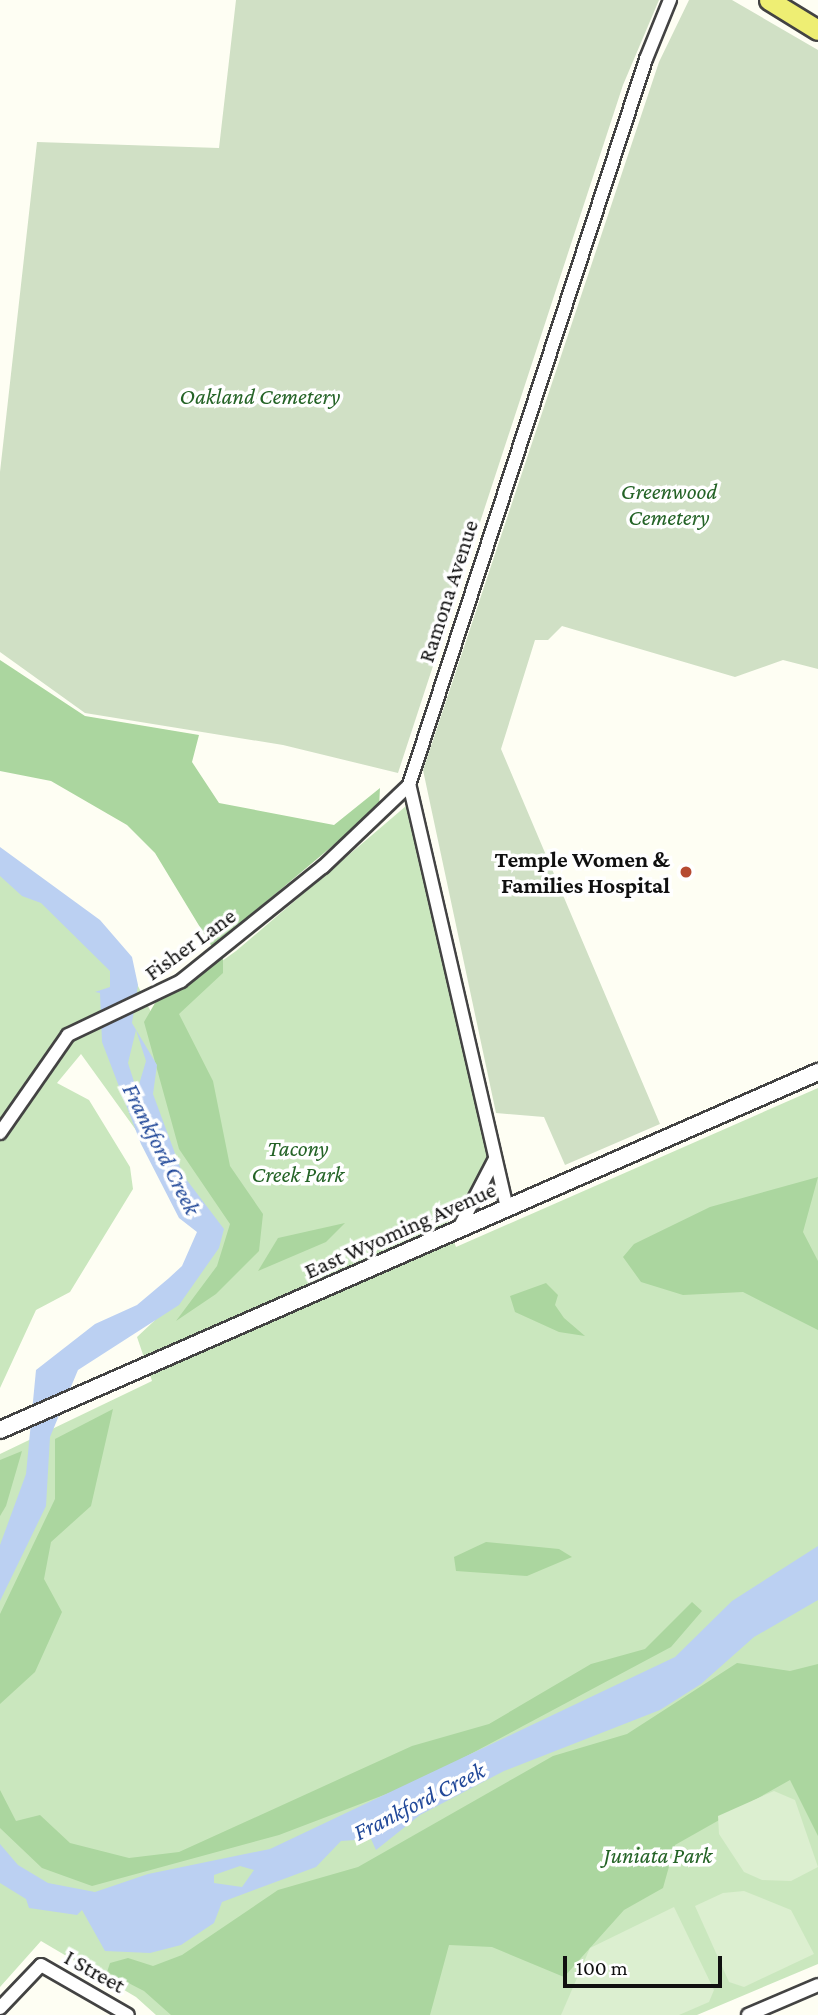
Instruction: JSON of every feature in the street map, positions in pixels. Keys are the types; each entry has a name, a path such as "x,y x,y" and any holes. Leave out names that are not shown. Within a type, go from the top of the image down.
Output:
{"main road":[{"path":"769,0 818,30"}],"street":[{"name":"Ramona Avenue","path":"409,785 629,110 670,0"},
{"name":"Fisher Lane","path":"0,1133 56,1048 79,1029 140,1004 181,981 262,918 409,785"},
{"path":"409,785 507,1208"},
{"name":"East Wyoming Avenue","path":"0,1430 818,1072"},
{"path":"458,1230 496,1158"},
{"name":"I Street","path":"0,2008 41,1965 128,2015"},
{"path":"748,2015 818,1985"}],"green space":[{"name":"Oakland Cemetery","path":"236,0 659,0 623,85 398,773 283,745 85,713 0,652 0,472 37,142 219,148"},
{"name":"Greenwood Cemetery","path":"689,0 732,0 818,50 818,669 783,660 735,677 562,626 548,640 535,640 501,749 660,1124 565,1165 544,1117 496,1113 423,770 659,62"},
{"path":"0,660 85,716 199,735 192,762 219,803 334,825 380,788 379,807 212,947 155,853 127,825 51,781 0,771"},
{"path":"406,806 489,1162 481,1185 447,1223 456,1247 818,1088 818,1964 697,2015 156,2015 136,1997 41,1941 0,1987 0,1454 152,1381 137,1337 168,1308 206,1227 81,1054 57,1083 89,1100 130,1167 133,1189 70,1292 36,1310 0,1388 0,856 126,962 151,1012 236,951"},
{"path":"223,956 223,973 179,1014 213,1081 230,1166 263,1214 259,1251 216,1294 176,1321 217,1266 230,1224 179,1149 144,1022 155,1003"},
{"path":"818,1177 803,1232 818,1261 818,1330 743,1292 683,1295 641,1282 623,1257 634,1244 710,1207"},
{"path":"345,1223 326,1242 258,1271 278,1238"},
{"path":"546,1283 558,1295 555,1305 564,1318 585,1336 559,1332 515,1312 510,1296"},
{"path":"113,1409 91,1506 51,1542 44,1579 62,1612 35,1672 0,1704 0,1614 55,1499 55,1439"},
{"path":"22,1451 6,1506 0,1516 0,1460"},
{"path":"486,1542 559,1549 572,1557 527,1576 456,1571 454,1557"},
{"path":"692,1602 702,1611 671,1647 418,1782 279,1835 92,1886 42,1868 0,1828 0,1790 16,1821 40,1815 70,1843 129,1858 179,1852 412,1746 489,1724 591,1664 645,1649"},
{"name":"Juniata Park","path":"737,1663 790,1671 818,1664 818,1836 790,1780 675,1845 663,1888 624,1910 564,1977 492,1947 449,1945 430,2015 171,2015 144,1991 107,1972 110,1963 128,1958 153,1966 182,1955 278,1890 358,1867 553,1756 627,1734"},
{"path":"774,1791 795,1800 818,1867 791,1881 762,1880 744,1872 719,1834 718,1816"},
{"path":"744,1891 791,1910 814,1954 744,1987 729,1982 695,1906 723,1893"},
{"path":"674,1907 714,1990 709,2002 679,2015 561,2015 590,1948"}],"water":[{"name":"Frankford Creek","path":"0,847 100,920 132,957 138,985 132,1023 157,1065 153,1094 183,1175 224,1229 219,1248 179,1305 78,1370 50,1437 46,1506 0,1601 0,1545 26,1474 36,1370 95,1324 137,1305 169,1278 182,1266 197,1232 179,1218 141,1144 102,1042 100,993 95,992 110,987 110,971 41,903 22,896 0,876","holes":["136,1030 146,1061 137,1091 128,1063"]},
{"name":"Frankford Creek","path":"818,1546 818,1600 754,1637 701,1684 660,1710 504,1771 420,1815 376,1850 371,1839 341,1841 316,1867 222,1902 214,1923 181,1945 150,1953 105,1951 82,1910 77,1915 29,1908 26,1899 0,1883 0,1844 18,1865 48,1883 95,1892 148,1874 270,1849 675,1657 732,1601","holes":["240,1866 254,1870 242,1887 214,1883 214,1875"]}],"place":[{"name":"Temple Women & Families Hospital","path":"686,872"}],"park label":[{"name":"Tacony Creek Park","path":"298,1161"}]}
